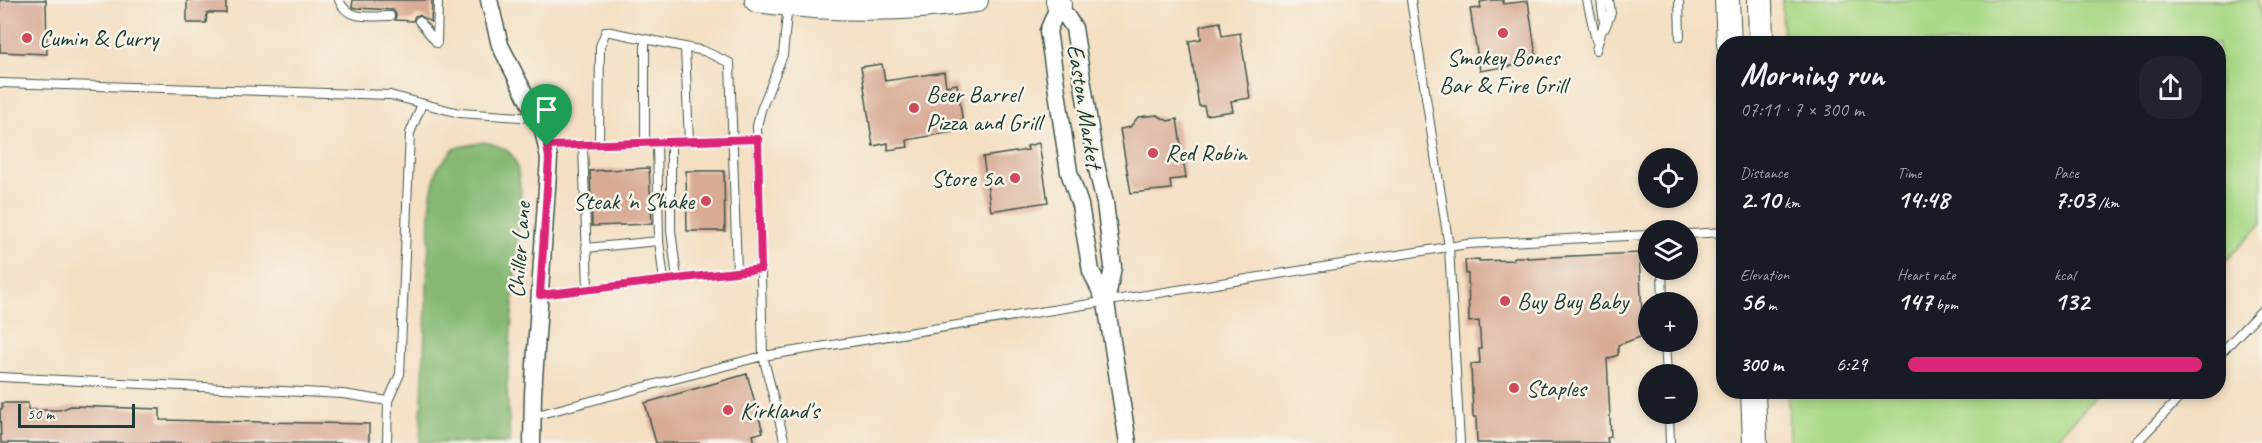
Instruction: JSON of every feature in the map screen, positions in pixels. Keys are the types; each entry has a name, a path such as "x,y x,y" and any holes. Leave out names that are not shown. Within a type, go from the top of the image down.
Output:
{"main road":[{"path":"757,0 849,8 894,8 976,0"},
{"path":"1727,0 1729,36"},
{"path":"1760,0 1761,36"},
{"path":"1753,399 1755,443"}],"street":[{"name":"Chiller Lane","path":"489,0 500,45 537,118 549,158 532,443"},
{"name":"Easton Market","path":"1059,2 1074,28 1095,160 1106,203 1113,267 1106,303"},
{"name":"Easton Market","path":"1059,2 1048,31 1069,172 1080,205 1091,271 1106,303 1128,443"}],"lane":[{"path":"339,0 342,9 354,15 390,16"},
{"path":"419,21 437,43 438,0"},
{"path":"1411,0 1449,248 1460,443"},
{"path":"1587,0 1597,44"},
{"path":"1597,44 1604,23 1601,0"},
{"path":"1597,44 1610,20 1609,0"},
{"path":"1679,0 1680,37"},
{"path":"785,443 763,356 757,126 783,55 788,4"},
{"path":"599,144 600,46 606,31 704,51 730,63 737,272"},
{"path":"645,39 645,143"},
{"path":"685,47 689,141"},
{"path":"0,83 390,95 459,113 537,118"},
{"path":"387,443 388,401 400,374 410,133 422,104"},
{"path":"547,146 758,139"},
{"path":"657,142 659,241 664,280"},
{"path":"671,142 671,230 677,279"},
{"path":"583,145 588,289"},
{"path":"1698,233 1716,232"},
{"path":"533,416 763,356 1467,244 1638,236"},
{"path":"586,248 659,241"},
{"path":"540,295 761,269"},
{"path":"2226,348 2262,310"},
{"path":"0,377 343,394 388,401"},
{"path":"2136,443 2178,399"},
{"path":"1669,424 1670,443"}],"green space":[{"path":"1782,0 2257,0 2262,31 2262,223 2226,261 2226,36 1783,36"},
{"path":"484,142 504,148 514,158 521,192 507,387 510,443 420,443 431,193 437,169 454,148"},
{"path":"1788,399 2094,399 2052,443 1789,443"}],"building":[{"path":"0,0 46,0 47,54 0,52"},
{"path":"187,0 226,0 226,13 207,13 206,23 187,23"},
{"path":"353,0 432,0 431,22 419,15 415,16 413,21 395,20 396,15 393,10 352,7"},
{"name":"Smokey Bones Bar & Fire Grill","path":"1503,0 1503,4 1528,1 1536,56 1516,59 1516,65 1480,71 1470,9 1481,8 1480,2"},
{"path":"1220,22 1222,36 1240,33 1250,98 1231,101 1233,111 1206,115 1204,106 1199,106 1189,41 1201,39 1200,26"},
{"name":"Beer Barrel Pizza and Grill","path":"882,64 885,81 944,72 946,86 957,84 964,130 907,140 908,147 888,150 888,143 873,146 861,67"},
{"name":"Red Robin","path":"1157,115 1168,121 1177,119 1186,178 1170,180 1171,189 1131,193 1120,129 1130,127 1138,117"},
{"name":"Store 5a","path":"1039,143 1048,202 991,211 983,157 1028,150 1027,146"},
{"path":"649,168 652,224 592,226 590,171"},
{"name":"Steak 'n Shake","path":"686,171 724,171 725,231 687,231"},
{"path":"1638,253 1638,280 1640,280 1641,292 1638,292 1638,338 1618,345 1618,355 1607,359 1611,437 1607,438 1608,443 1477,443 1476,417 1473,417 1471,364 1480,363 1479,349 1481,349 1479,321 1469,322 1468,274 1466,274 1465,260"},
{"path":"747,374 763,432 753,435 755,443 656,443 645,403"},
{"path":"2,403 28,403 28,410 60,410 71,406 160,409 160,420 369,424 369,443 1,443 0,409 2,409"}],"place":[{"name":"Smokey Bones Bar & Fire Grill","path":"1503,33"},
{"name":"Cumin & Curry","path":"27,38"},
{"name":"Beer Barrel Pizza and Grill","path":"914,108"},
{"name":"Red Robin","path":"1153,153"},
{"name":"Store 5a","path":"1015,178"},
{"name":"Steak 'n Shake","path":"706,201"},
{"name":"Buy Buy Baby","path":"1505,301"},
{"name":"Staples","path":"1514,388"},
{"name":"Kirkland's","path":"728,410"}],"route":[{"path":"758,139 761,269 540,295 549,158 547,146 758,139"}]}
